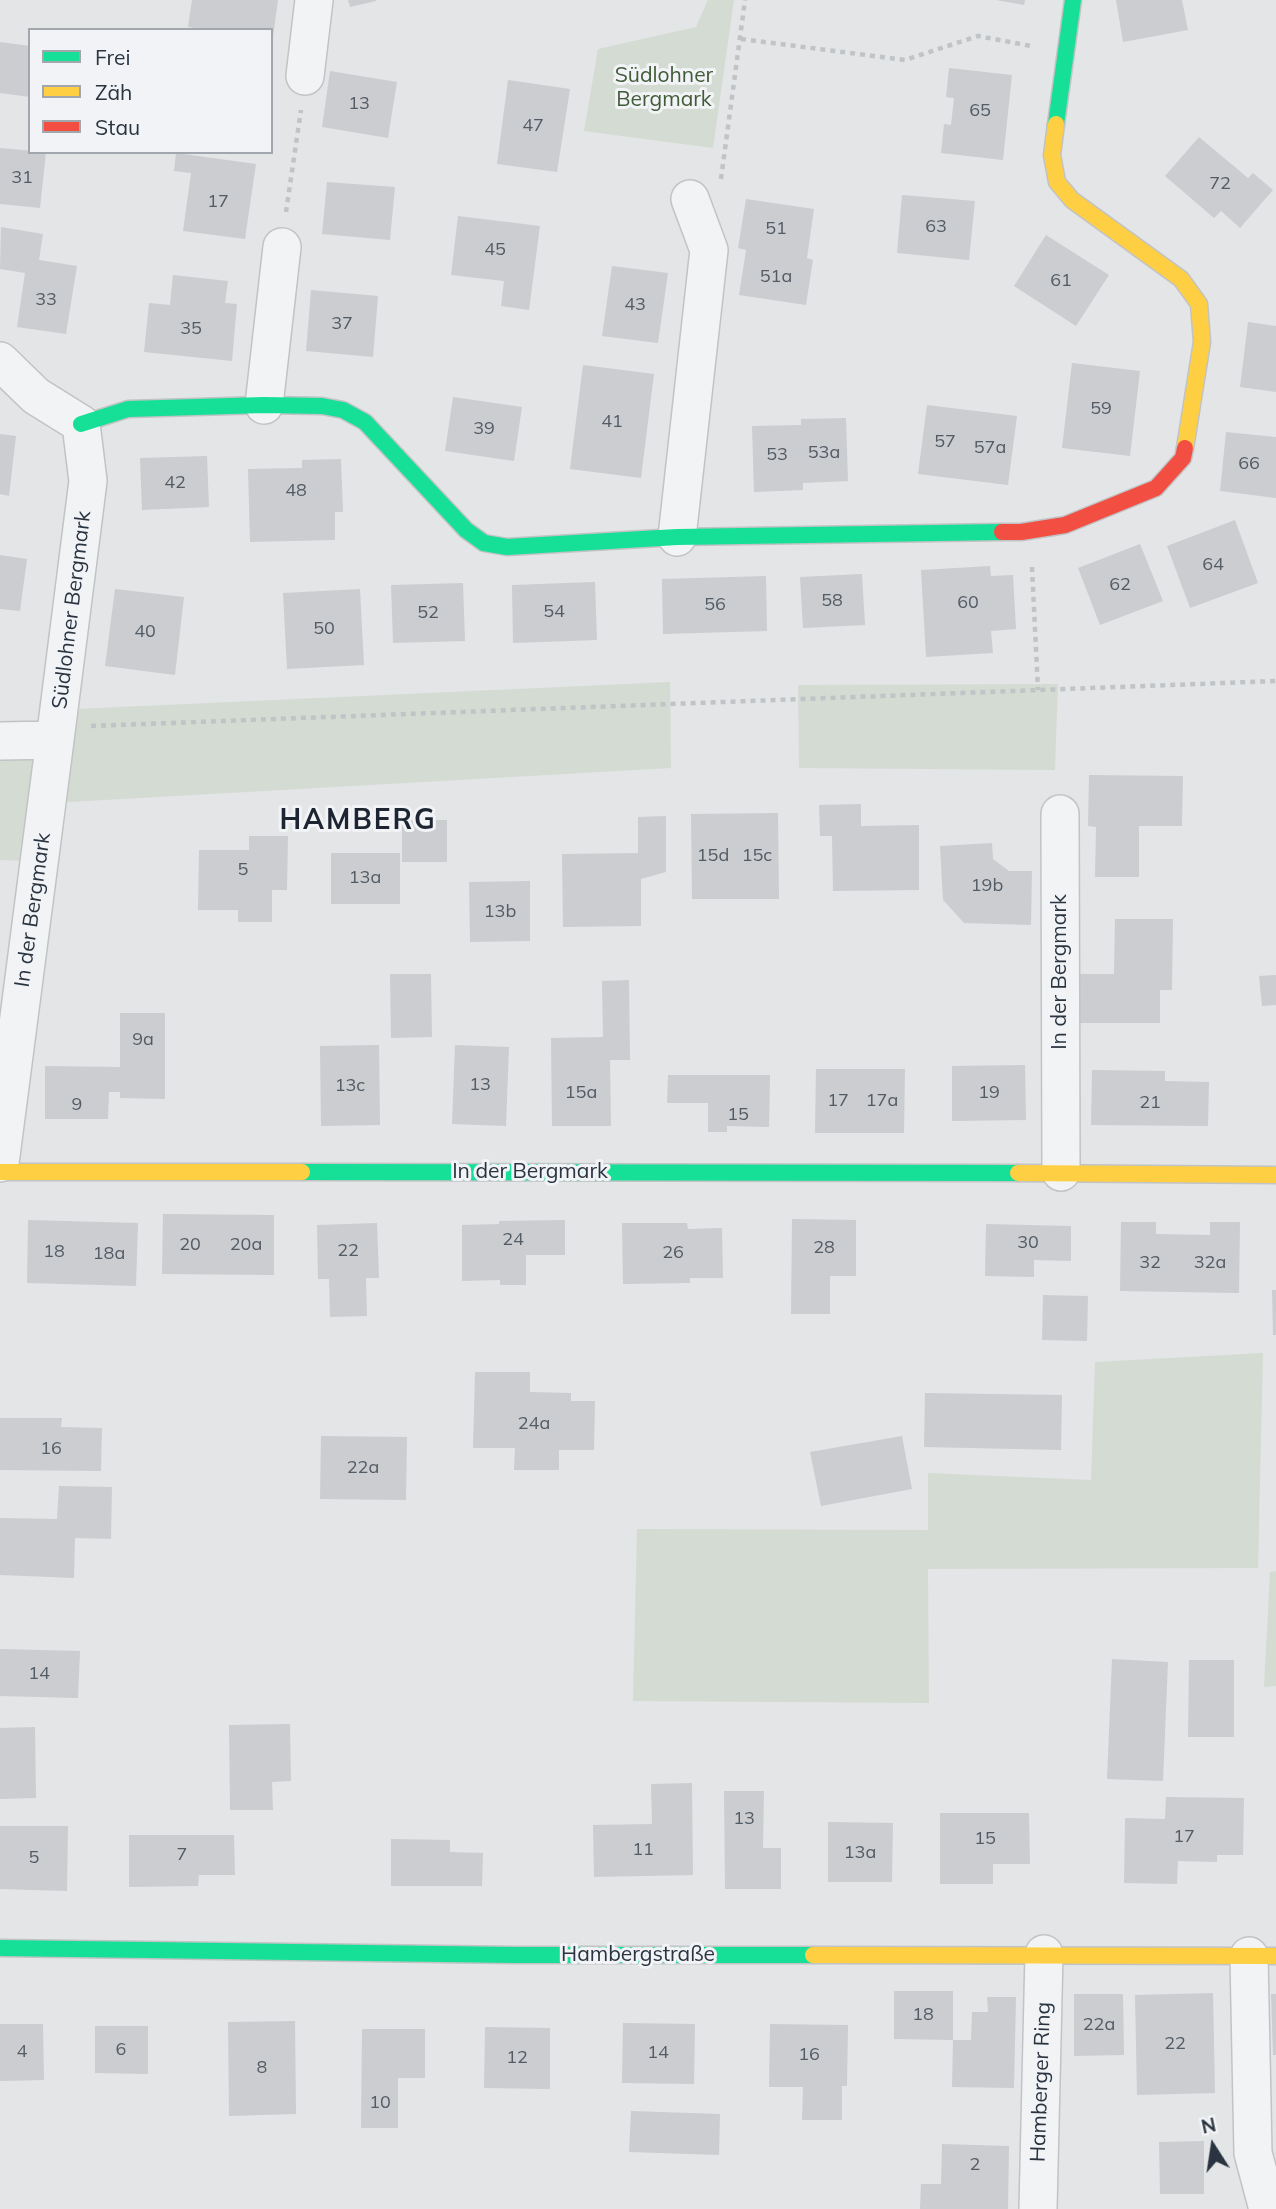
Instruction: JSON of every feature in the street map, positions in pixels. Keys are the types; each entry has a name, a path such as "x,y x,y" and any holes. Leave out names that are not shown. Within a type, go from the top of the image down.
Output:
{"street":[{"path":"305,76 314,0"},
{"path":"0,361 36,396 81,424 128,409 264,405 322,406 343,410 365,422 466,530 484,543 507,547 677,537 1031,531 1065,525 1156,488 1183,458 1202,342 1199,304 1181,279 1072,200 1057,182 1052,155 1073,0"},
{"path":"677,537 709,250 705,193"},
{"path":"264,405 282,247"},
{"name":"Südlohner Bergmark","path":"56,734 88,481 81,424"},
{"path":"0,741 56,734"},
{"name":"In der Bergmark","path":"56,734 1,1155 1276,1175"},
{"name":"In der Bergmark","path":"1060,814 1061,1172"},
{"name":"Hambergstraße","path":"0,1948 515,1955 1262,1956"},
{"name":"Hamberger Ring","path":"1038,2209 1044,1954"},
{"path":"1262,1956 1253,2153 1268,2209"}],"path":[{"path":"705,193 741,39 746,0"},
{"path":"741,39 905,60 978,36 1066,53"},
{"path":"282,247 305,76"},
{"path":"1031,531 1038,690"},
{"path":"56,734 1276,681"}],"green space":[{"name":"Südlohner Bergmark","path":"708,0 734,0 713,148 584,131 598,49 696,27"},
{"path":"670,682 671,768 34,804 27,861 0,860 0,755 76,709"},
{"path":"1058,684 1055,770 799,768 798,685"},
{"path":"1263,1353 1258,1568 928,1569 929,1703 633,1701 637,1529 928,1530 928,1473 1091,1480 1095,1362"},
{"path":"1276,1571 1276,1686 1264,1687 1270,1572"}],"building":[{"path":"192,0 278,0 273,37 273,28 188,27"},
{"path":"348,0 376,0 376,1 350,7"},
{"path":"996,0 1025,0 1024,5"},
{"path":"1116,0 1182,0 1188,30 1123,42"},
{"path":"0,42 28,46 28,97 0,93"},
{"path":"949,68 1012,75 1003,160 941,153 944,124 951,125 954,98 946,97"},
{"path":"330,71 397,82 388,138 322,127"},
{"path":"508,80 570,89 557,172 497,164"},
{"path":"1199,137 1248,178 1253,173 1273,190 1240,228 1221,211 1214,218 1165,176"},
{"path":"0,148 28,150 28,154 46,154 40,208 0,204"},
{"path":"176,154 256,164 245,239 183,231 191,173 174,171"},
{"path":"327,182 395,187 390,240 322,234"},
{"path":"902,195 975,201 969,260 897,253"},
{"path":"746,199 814,209 807,258 813,260 806,305 739,295 746,250 738,248"},
{"path":"458,216 540,226 529,310 501,306 504,281 451,275"},
{"path":"1,227 43,234 39,260 77,266 66,334 17,327 25,273 0,269"},
{"path":"1046,235 1109,275 1076,326 1014,286"},
{"path":"612,266 668,273 658,343 602,336"},
{"path":"173,275 228,281 225,303 237,304 232,361 144,352 149,303 170,305"},
{"path":"311,290 378,296 373,357 306,351"},
{"path":"1248,322 1276,326 1276,392 1240,387"},
{"path":"1072,363 1140,371 1130,456 1062,448"},
{"path":"583,365 654,374 641,478 570,469"},
{"path":"453,397 522,407 514,461 445,451"},
{"path":"927,405 1017,416 1008,485 918,474"},
{"path":"846,418 848,481 803,483 803,490 754,492 752,426 801,425 801,419"},
{"path":"1226,432 1276,437 1276,498 1220,491"},
{"path":"0,434 16,436 9,496 0,494"},
{"path":"207,456 209,507 142,510 140,458"},
{"path":"341,459 343,512 335,512 335,540 250,542 248,469 302,468 302,460"},
{"path":"1235,520 1258,583 1190,608 1167,546"},
{"path":"1140,544 1163,601 1100,625 1078,568"},
{"path":"0,555 27,559 20,611 0,609"},
{"path":"990,566 991,576 1013,575 1016,629 991,631 993,653 926,657 921,570"},
{"path":"862,574 865,625 803,628 800,577"},
{"path":"766,576 767,631 663,634 662,579"},
{"path":"595,582 597,640 513,643 512,585"},
{"path":"463,583 465,641 393,643 391,585"},
{"path":"115,589 184,597 175,675 105,666"},
{"path":"360,589 364,665 287,669 283,593"},
{"path":"1089,775 1183,776 1182,826 1139,826 1139,877 1095,877 1096,827 1088,826"},
{"path":"861,804 861,826 919,825 919,890 833,891 832,836 820,836 819,805"},
{"path":"778,813 779,899 692,899 691,814"},
{"path":"666,816 666,872 641,879 641,926 563,927 562,854 638,853 638,817"},
{"path":"402,820 447,820 447,862 402,862"},
{"path":"249,836 288,836 287,890 272,890 272,922 238,922 238,910 198,910 199,850 249,850"},
{"path":"992,843 993,859 1009,871 1032,871 1031,925 964,923 943,900 940,846"},
{"path":"331,853 400,853 400,904 331,904"},
{"path":"530,881 530,941 470,942 469,882"},
{"path":"1115,919 1173,919 1172,990 1160,990 1160,1023 1080,1023 1080,974 1114,974"},
{"path":"390,974 431,974 432,1037 391,1038"},
{"path":"1276,975 1276,1005 1262,1006 1259,976"},
{"path":"629,980 630,1060 610,1060 611,1126 552,1126 551,1038 603,1037 602,981"},
{"path":"120,1013 165,1013 165,1099 120,1098 120,1092 109,1092 108,1119 45,1119 45,1066 120,1067"},
{"path":"379,1045 380,1125 321,1126 320,1046"},
{"path":"455,1045 509,1047 506,1126 452,1124"},
{"path":"1025,1065 1026,1120 952,1121 952,1066"},
{"path":"816,1069 905,1069 904,1133 815,1133"},
{"path":"1092,1070 1165,1071 1165,1081 1209,1082 1208,1126 1091,1125"},
{"path":"668,1075 770,1075 769,1127 727,1126 727,1132 708,1132 708,1103 667,1103"},
{"path":"163,1214 274,1215 274,1275 162,1274"},
{"path":"792,1219 856,1220 856,1276 830,1276 830,1314 791,1314"},
{"path":"28,1220 138,1223 136,1286 27,1283"},
{"path":"565,1220 565,1255 526,1255 526,1285 500,1285 500,1280 462,1281 462,1225 499,1224 499,1221"},
{"path":"1121,1222 1156,1222 1156,1234 1210,1235 1210,1222 1240,1222 1239,1293 1120,1291"},
{"path":"377,1223 379,1278 366,1278 367,1316 330,1317 329,1279 318,1279 317,1225"},
{"path":"622,1223 687,1223 688,1229 722,1228 723,1278 690,1278 690,1283 623,1284"},
{"path":"986,1224 1071,1226 1071,1261 1034,1260 1034,1277 985,1276"},
{"path":"1272,1290 1276,1290 1276,1335 1273,1335"},
{"path":"1043,1295 1088,1296 1087,1341 1042,1340"},
{"path":"475,1372 530,1372 530,1392 571,1393 571,1401 595,1401 594,1450 559,1450 559,1470 514,1470 515,1448 473,1448"},
{"path":"925,1393 1062,1395 1061,1450 924,1447"},
{"path":"0,1418 62,1418 61,1427 102,1428 101,1471 0,1470"},
{"path":"321,1436 407,1437 406,1500 320,1499"},
{"path":"902,1436 912,1489 821,1506 810,1452"},
{"path":"59,1486 112,1487 111,1539 75,1538 74,1578 0,1575 0,1518 57,1519"},
{"path":"0,1649 80,1651 78,1698 0,1696"},
{"path":"1112,1659 1168,1662 1163,1781 1107,1779"},
{"path":"1189,1660 1234,1660 1234,1737 1188,1737"},
{"path":"290,1724 291,1781 272,1782 273,1810 230,1810 229,1725"},
{"path":"35,1727 36,1798 0,1799 0,1728"},
{"path":"692,1783 693,1875 594,1877 593,1825 652,1824 651,1784"},
{"path":"724,1791 764,1791 763,1848 781,1848 781,1889 725,1889"},
{"path":"1166,1797 1244,1798 1243,1855 1217,1855 1217,1862 1178,1861 1177,1884 1124,1883 1125,1818 1165,1819"},
{"path":"940,1813 1029,1813 1030,1864 993,1864 993,1884 940,1884"},
{"path":"828,1822 893,1823 892,1882 828,1882"},
{"path":"0,1826 68,1826 67,1891 0,1889"},
{"path":"129,1835 234,1835 235,1875 199,1875 198,1886 129,1887"},
{"path":"391,1839 450,1840 450,1852 483,1853 482,1886 391,1886"},
{"path":"894,1991 953,1991 953,2040 894,2039"},
{"path":"1213,1993 1215,2093 1137,2095 1135,1995"},
{"path":"1074,1994 1123,1994 1124,2055 1074,2056"},
{"path":"1271,1994 1276,1994 1276,2055 1273,2055"},
{"path":"987,1997 1016,1997 1014,2088 952,2087 953,2040 971,2040 972,2012 988,2012"},
{"path":"295,2021 296,2114 229,2116 228,2022"},
{"path":"623,2023 695,2024 694,2084 622,2083"},
{"path":"0,2024 43,2024 44,2080 0,2081"},
{"path":"770,2024 848,2025 847,2086 842,2086 842,2120 802,2120 803,2087 769,2087"},
{"path":"95,2026 148,2026 148,2074 95,2073"},
{"path":"485,2027 550,2028 550,2089 484,2088"},
{"path":"362,2029 425,2029 425,2078 398,2078 398,2128 361,2128"},
{"path":"631,2111 720,2114 719,2155 629,2152"},
{"path":"1204,2141 1204,2194 1160,2194 1159,2142"},
{"path":"942,2144 1009,2146 1008,2209 920,2209 921,2184 941,2184"}],"traffic: fast":[{"path":"1056,124 1073,0"},
{"path":"81,424 128,409 264,405 322,406 343,410 365,422 466,530 484,543 507,547 677,537 1002,532"},
{"path":"302,1172 1018,1173"},
{"path":"0,1948 515,1955 813,1955"}],"traffic: slow":[{"path":"1056,124 1052,155 1057,182 1072,200 1181,279 1199,304 1202,342 1185,448"},
{"path":"0,1172 302,1172"},
{"path":"1018,1173 1276,1175"},
{"path":"813,1955 1276,1956"}],"traffic: jam":[{"path":"1002,532 1065,525 1156,488 1183,458 1185,448"}],"district":[{"name":"HAMBERG","path":"358,821"}]}
